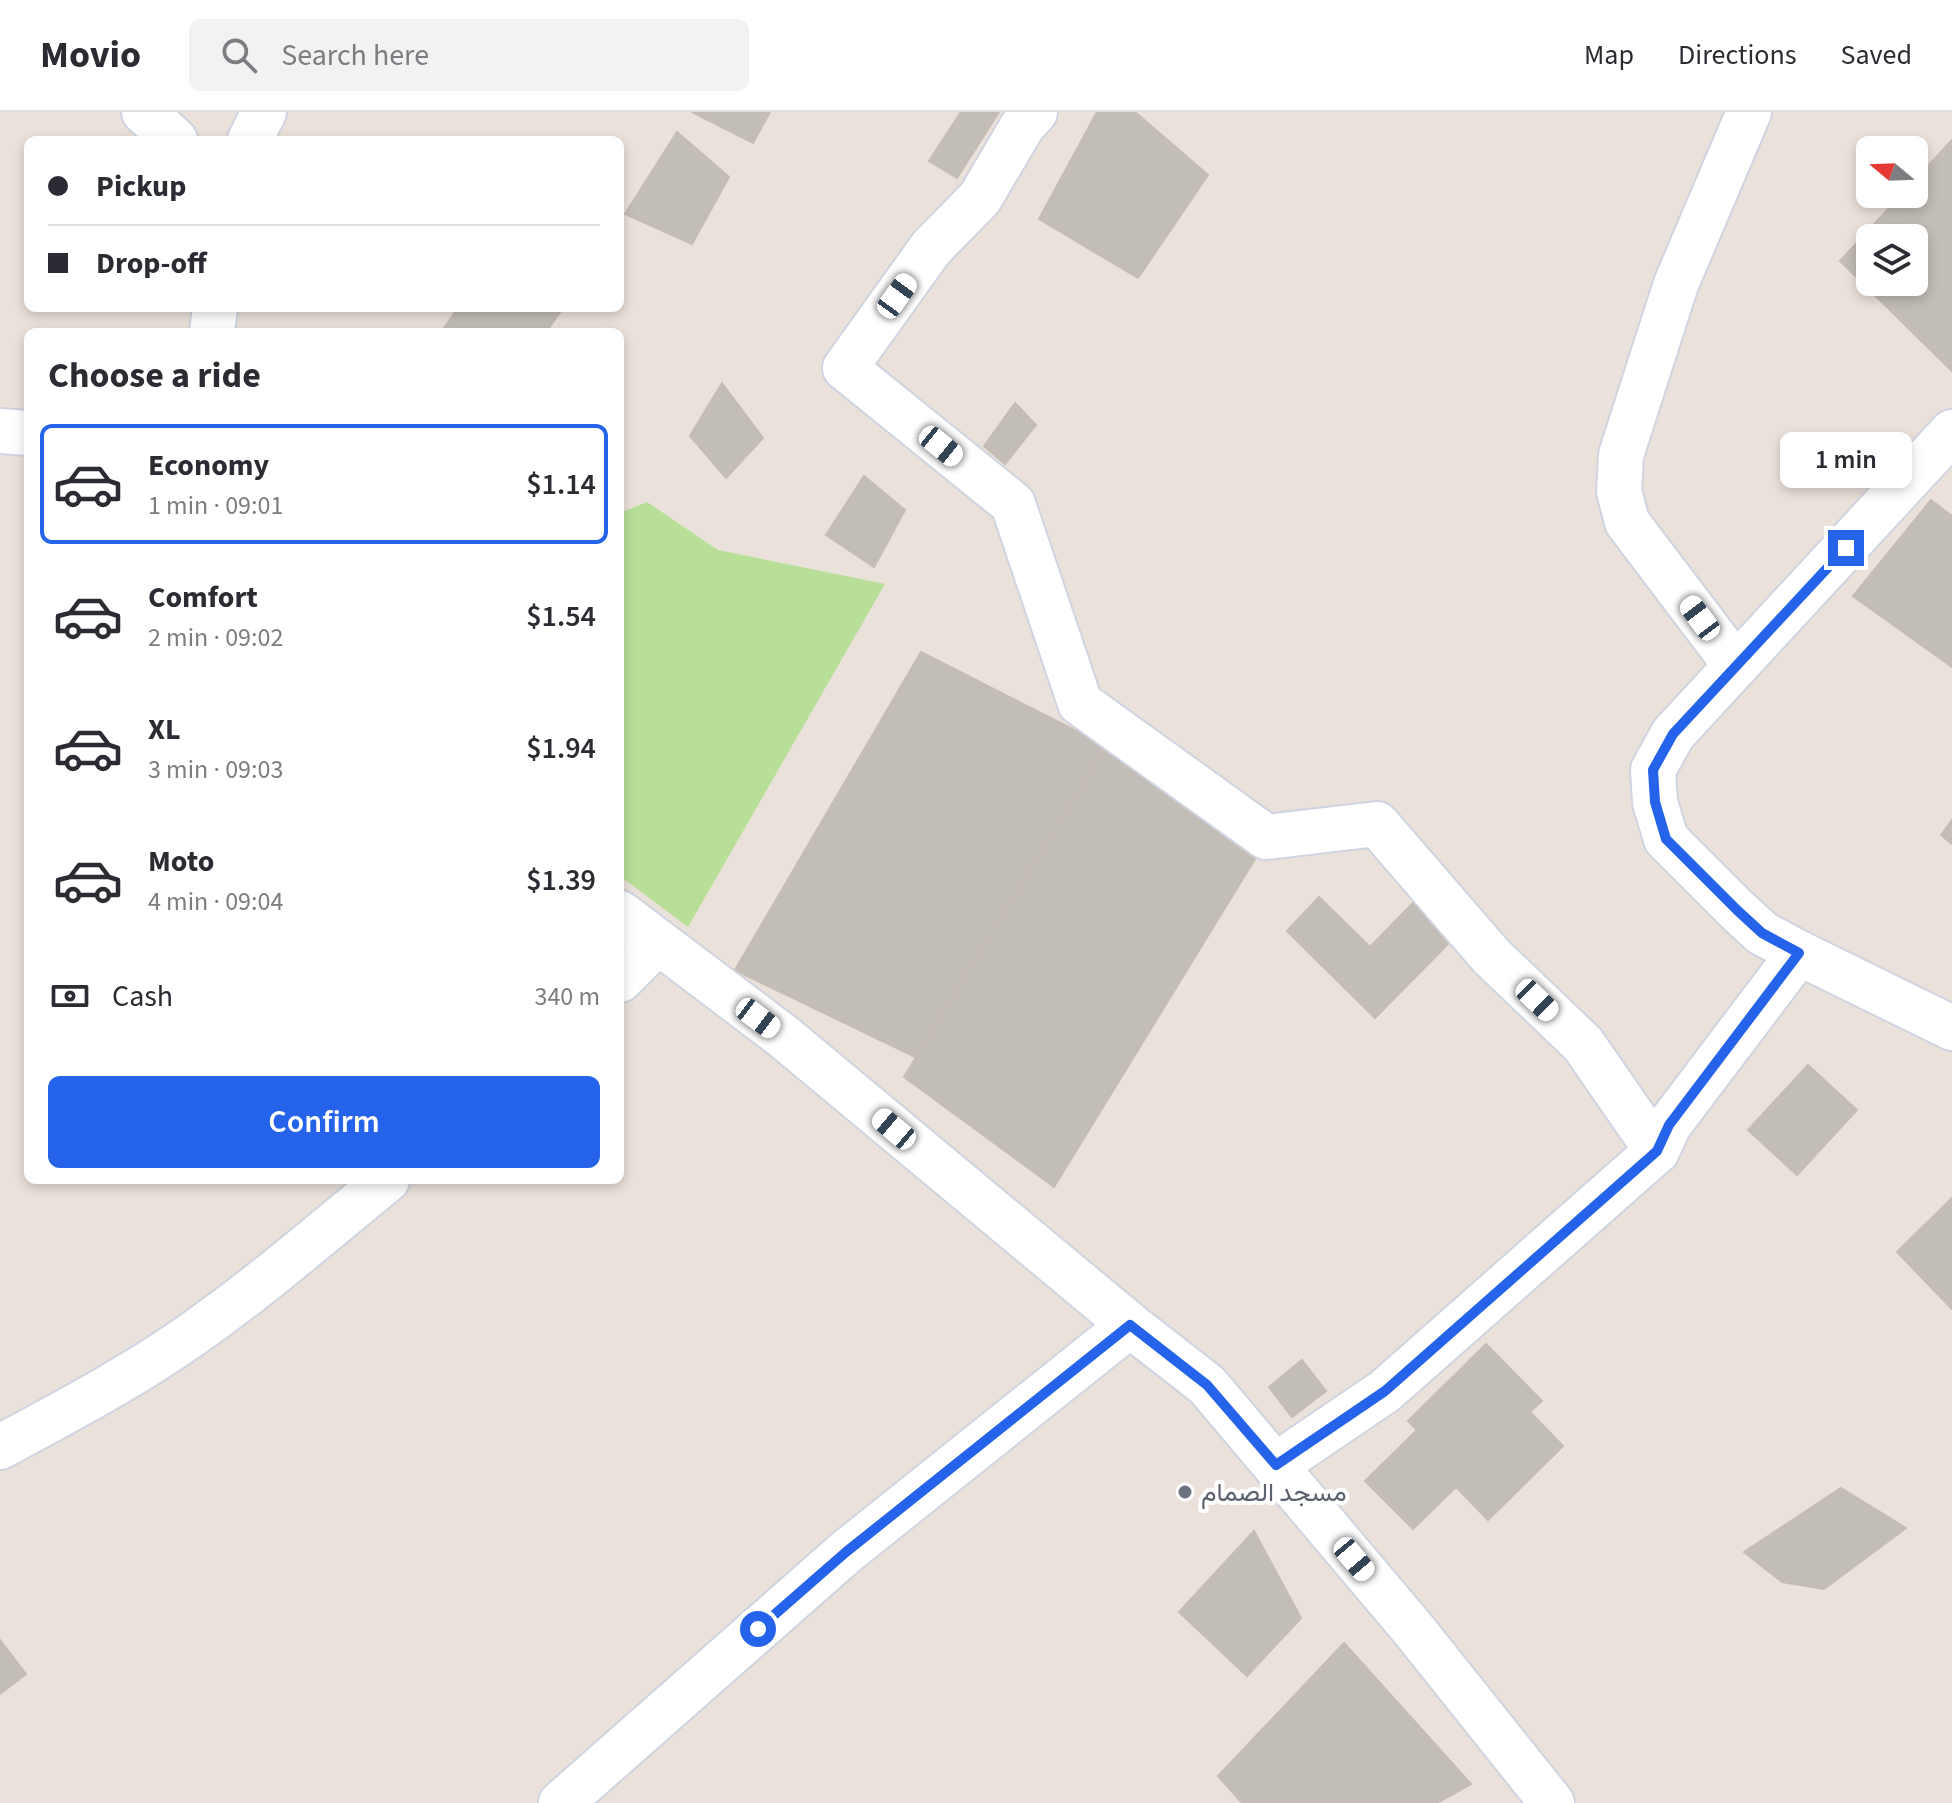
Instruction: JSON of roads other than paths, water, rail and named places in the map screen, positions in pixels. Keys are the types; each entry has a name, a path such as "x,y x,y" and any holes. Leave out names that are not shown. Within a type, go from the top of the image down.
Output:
{"street":[{"path":"144,112 171,136"},
{"path":"252,136 264,112"},
{"path":"1035,112 1023,125 980,198 931,248 845,368 1013,504 1080,703 1266,837 1377,824 1491,956 1583,1044 1657,1151"},
{"path":"1736,666 1627,522 1619,491 1621,455 1676,284 1749,112"},
{"path":"0,431 24,433"},
{"path":"1952,432 1673,734 1653,770 1655,802 1666,839 1762,933 1952,1028"},
{"path":"624,916 784,1037 1130,1325 1207,1385 1403,1617 1552,1803"},
{"path":"624,976 657,943"},
{"path":"1276,1465 1385,1391 1657,1151 1669,1125 1799,953"},
{"path":"0,1447 98,1394 191,1336 382,1184"},
{"path":"561,1803 846,1552 1130,1325"}],"place":[{"name":"مسجد الصمام","path":"1185,1492"}]}
